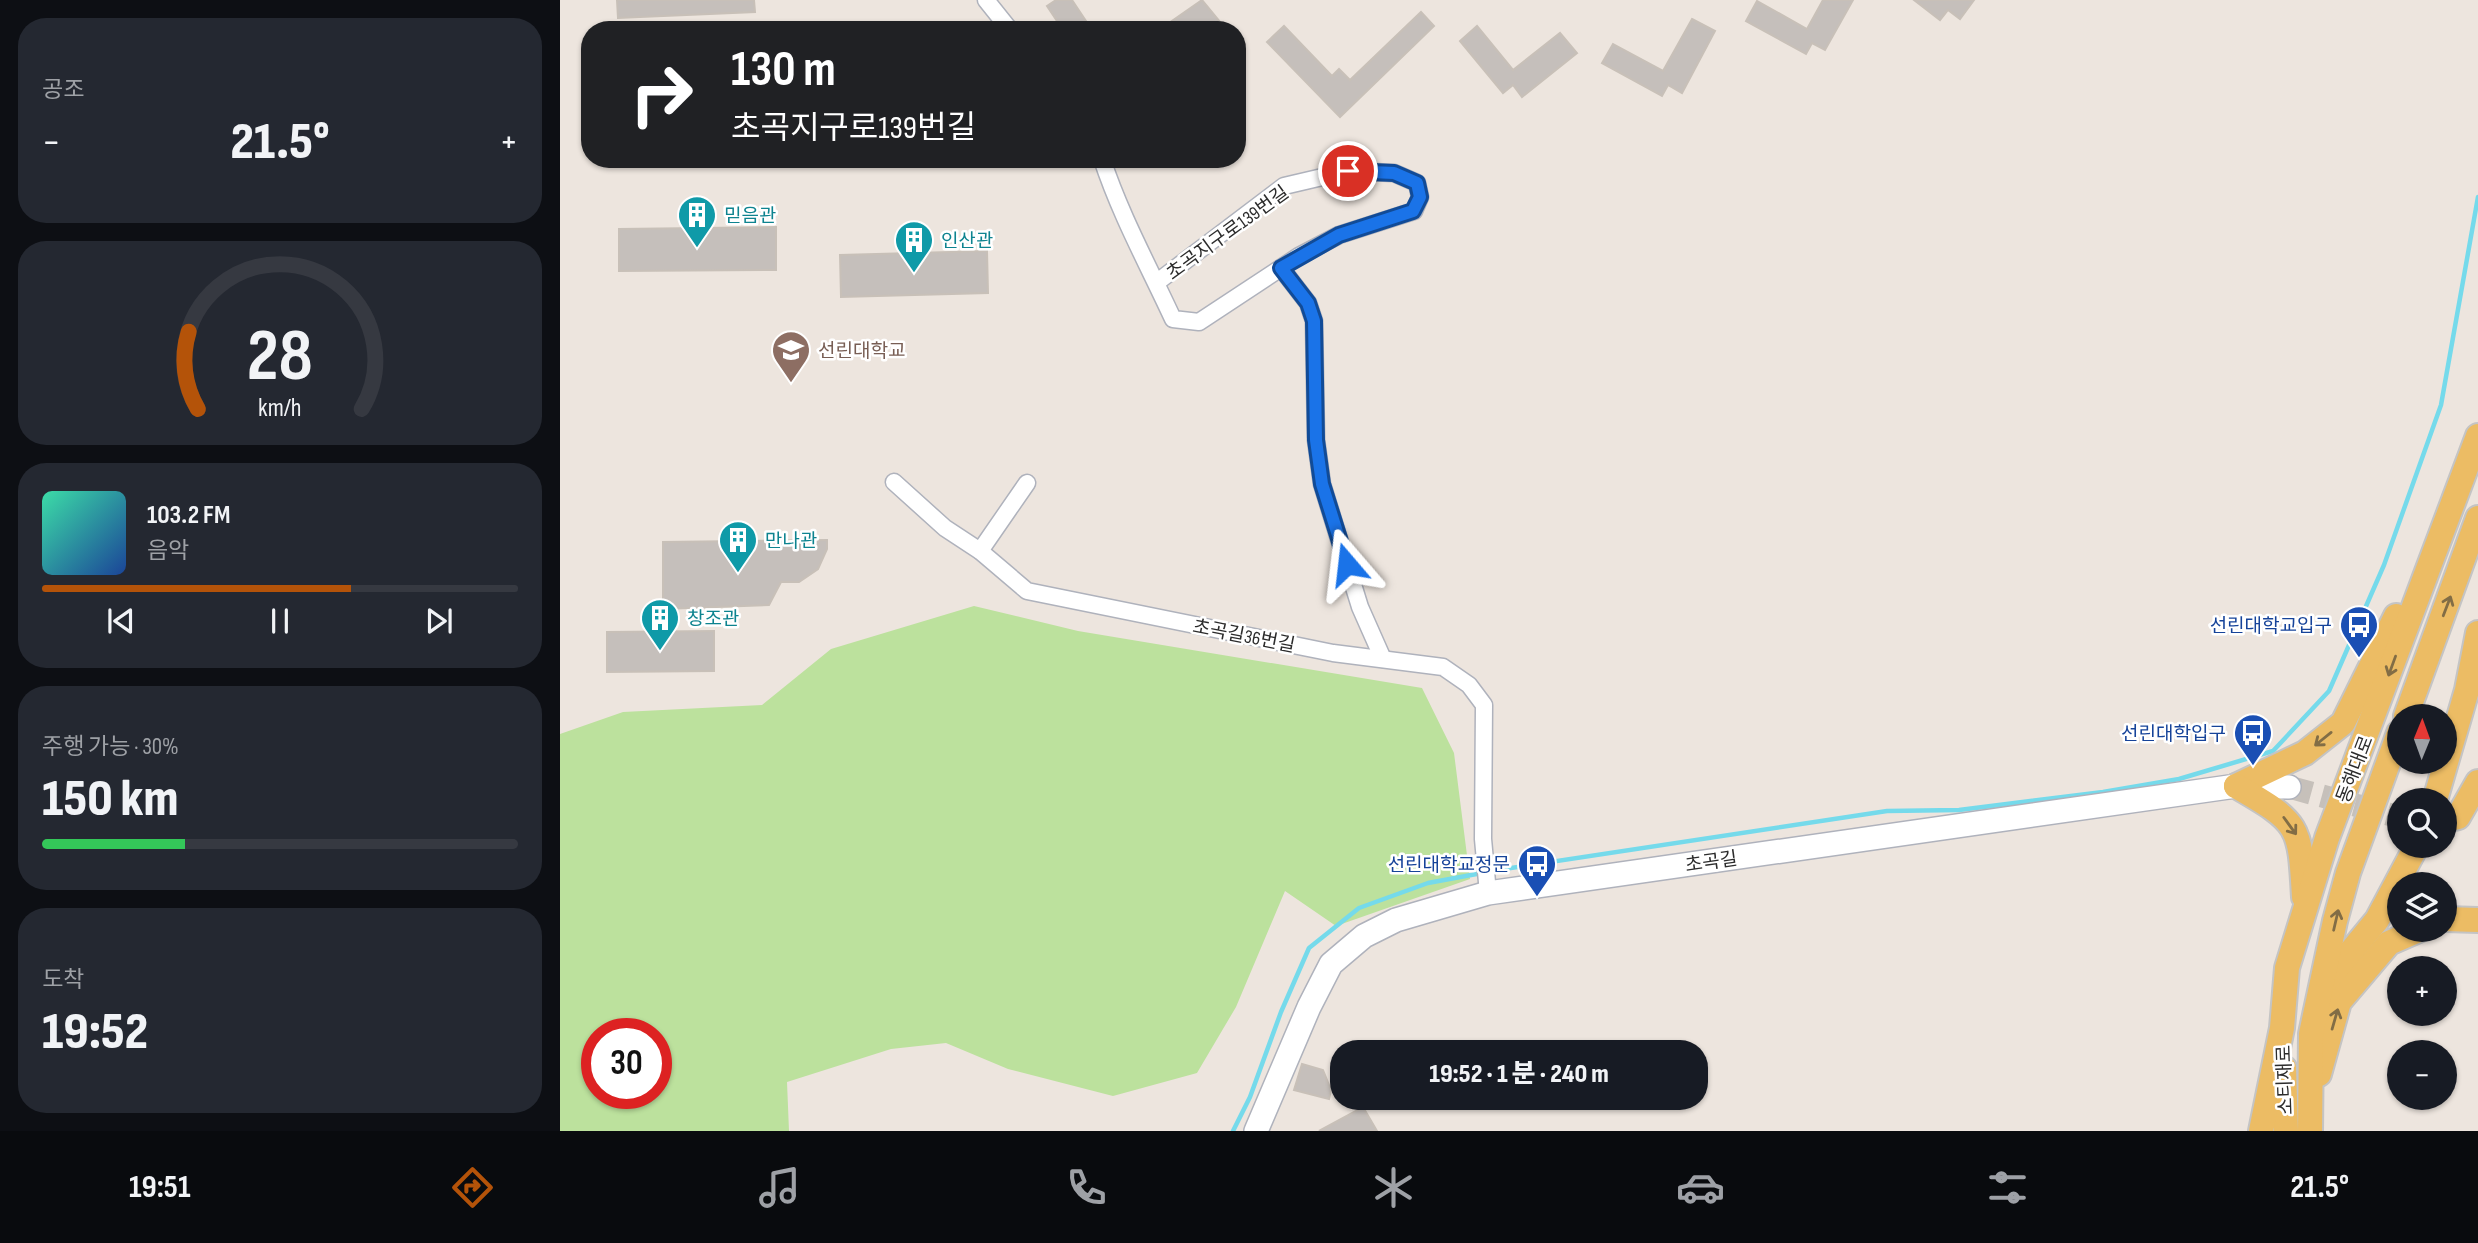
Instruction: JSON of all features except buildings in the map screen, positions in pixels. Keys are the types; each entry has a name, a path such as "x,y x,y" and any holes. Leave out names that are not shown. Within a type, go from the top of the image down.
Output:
{"main road":[{"name":"동해대로","path":"2282,1028 2287,968 2328,838 2478,436"},
{"path":"2236,786 2305,753 2343,723 2449,509"},
{"path":"2410,704 2478,518"},
{"path":"2438,788 2467,690 2478,634"},
{"name":"동해대로","path":"2310,1120 2311,1034 2348,873 2387,766"},
{"path":"2457,817 2478,782"},
{"path":"2236,786 2289,821 2295,832 2301,844 2305,917"},
{"path":"2322,986 2377,920 2410,858"},
{"path":"2457,919 2478,920"},
{"path":"2310,1120 2339,1002 2391,942"},
{"path":"2261,1131 2282,1028"},
{"name":"소티재로","path":"2282,1028 2286,1131"}],"street":[{"path":"986,0 1003,21"},
{"name":"초곡지구로139번길","path":"1106,168 1156,283 1173,319 1199,322 1281,268 1339,235 1413,211 1420,197 1417,183 1394,173 1348,171 1284,186 1156,283"},
{"path":"1281,268 1308,303 1314,321 1316,440 1322,484 1360,607 1383,659"},
{"name":"초곡길36번길","path":"894,482 946,528 980,551 1027,591 1333,653 1443,667 1469,685 1484,705 1483,839 1488,885"},
{"path":"980,551 1027,483"},
{"name":"초곡길","path":"1256,1131 1309,1007 1331,964 1364,936 1396,920 1488,885 2236,786 2289,787"}],"green space":[{"path":"974,606 1078,631 1422,688 1454,753 1470,879 1336,926 1285,891 1236,1007 1197,1073 1113,1096 1008,1069 946,1043 891,1049 787,1082 789,1131 560,1131 560,734 623,712 762,705 831,649"}],"waterway":[{"path":"1491,871 1887,811 1959,810 2103,792 2179,779 2273,751 2329,691 2384,565 2441,405 2478,197"},
{"path":"1233,1131 1250,1097 1281,1012 1309,948 1359,908 1428,883 1482,873"}],"tunnel":[{"path":"2289,787 2387,814"}],"place":[{"name":"믿음관","path":"697,249"},
{"name":"인산관","path":"914,274"},
{"name":"선린대학교","path":"791,384"},
{"name":"만나관","path":"738,574"},
{"name":"창조관","path":"660,652"},
{"name":"선린대학교입구","path":"2359,659"},
{"name":"선린대학입구","path":"2253,767"},
{"name":"선린대학교정문","path":"1537,898"}],"route":[{"path":"1347,564 1322,484 1316,440 1314,321 1308,303 1281,268 1339,235 1413,211 1420,197 1417,183 1394,173 1348,171"}]}
